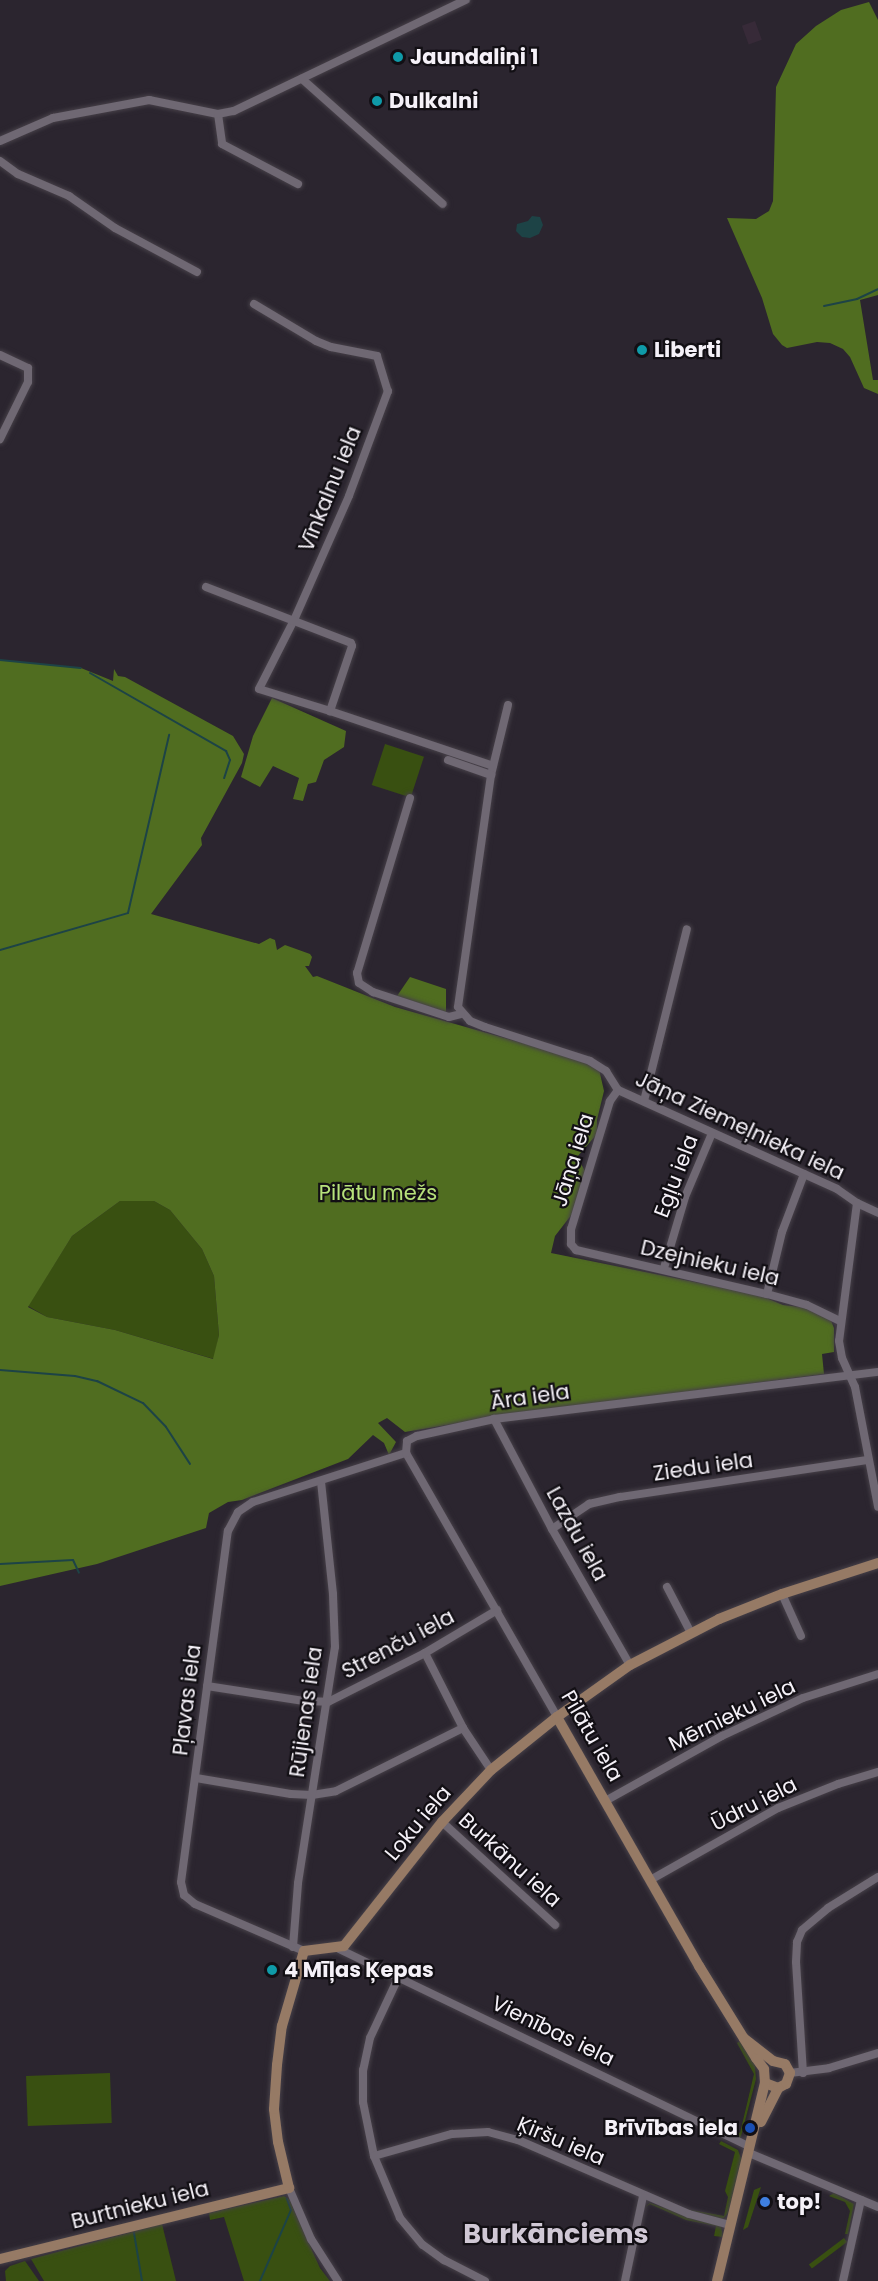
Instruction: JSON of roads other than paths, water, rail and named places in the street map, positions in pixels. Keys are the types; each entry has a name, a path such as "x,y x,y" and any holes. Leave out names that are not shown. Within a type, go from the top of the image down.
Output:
{"street":[{"path":"0,141 53,118 149,100 218,114 234,111 466,0"},
{"path":"302,80 443,204"},
{"path":"218,114 222,144 298,184"},
{"path":"0,161 18,174 69,196 115,228 196,272"},
{"name":"Vīnkalnu iela","path":"254,304 316,341 331,347 377,356 388,391 349,496 294,620 260,689 330,711"},
{"path":"0,355 28,368 28,382 0,439"},
{"path":"206,587 351,643 352,646 330,711 492,771"},
{"path":"508,705 492,771 458,1007 461,1014 485,1027 591,1061 606,1071 618,1090"},
{"path":"448,760 492,771"},
{"path":"410,798 357,973 359,983 373,992 449,1017 461,1014"},
{"path":"644,1101 687,929"},
{"name":"Jāņa Ziemeļnieka iela","path":"618,1090 837,1189 857,1203 878,1213"},
{"name":"Jāņa iela","path":"572,1244 571,1229 588,1168 610,1101 618,1090"},
{"name":"Egļu iela","path":"664,1268 685,1197 712,1132"},
{"path":"767,1294 782,1232 804,1174"},
{"path":"857,1203 840,1321 842,1358 855,1387 868,1460 876,1485 878,1507"},
{"name":"Dzejnieku iela","path":"572,1244 576,1250 606,1258 664,1268 807,1305 840,1321"},
{"name":"Āra iela","path":"238,1512 253,1502 406,1453 407,1441 417,1436 494,1419 878,1372"},
{"name":"Lazdu iela","path":"494,1419 552,1529 630,1665"},
{"name":"Pilātu iela","path":"406,1453 415,1474 607,1800 699,1966 764,2070"},
{"name":"Ziedu iela","path":"552,1529 589,1504 620,1497 868,1460"},
{"name":"Rūjienas iela","path":"298,1949 298,1882 335,1647 332,1584 321,1482"},
{"name":"Pļavas iela","path":"238,1512 228,1531 181,1882 184,1895 230,1921 298,1949"},
{"name":"Loku iela","path":"339,1948 344,1947 362,1926 442,1822 491,1770 557,1717 630,1665 692,1633 782,1594 878,1563"},
{"path":"667,1587 692,1633"},
{"path":"782,1594 801,1636"},
{"name":"Strenču iela","path":"207,1686 304,1701 328,1702 425,1653 497,1610"},
{"path":"425,1653 463,1728 491,1770"},
{"name":"Mērnieku iela","path":"607,1800 722,1736 803,1698 878,1674"},
{"path":"196,1778 312,1796 336,1791 463,1728"},
{"name":"Ūdru iela","path":"652,1879 778,1808 838,1784 878,1772"},
{"name":"Burkānu iela","path":"442,1822 555,1925"},
{"path":"803,2073 796,1962 797,1942 802,1929 828,1908 878,1877"},
{"path":"337,2281 311,2240 289,2188 278,2142 274,2109 282,2026 298,1949 339,1948"},
{"name":"Vienības iela","path":"339,1948 749,2150 878,2206"},
{"path":"399,1976 370,2038 363,2070 363,2102 374,2156 400,2218 423,2245 444,2260 484,2281"},
{"path":"717,2281 749,2150 778,2088 786,2084 790,2073 785,2064 773,2061 744,2038"},
{"path":"790,2073 803,2073 878,2053"},
{"path":"754,2136 765,2082 764,2070 773,2061"},
{"path":"765,2082 778,2088"},
{"name":"Ķiršu iela","path":"374,2156 452,2134 488,2132 518,2140 689,2214 730,2225"},
{"name":"Burtnieku iela","path":"0,2259 289,2188"},
{"path":"625,2281 643,2196"},
{"path":"843,2281 861,2200"}],"waterway":[{"path":"824,306 857,299 878,289"},
{"path":"0,660 81,668"},
{"path":"90,673 226,751 230,760 224,778"},
{"path":"0,950 128,913 169,735"},
{"path":"0,1370 75,1376 97,1381 143,1403 166,1427 190,1464"},
{"path":"0,1564 73,1560 79,1573"},
{"path":"260,2281 291,2210 287,2199"},
{"path":"134,2233 142,2281"}],"place":[{"name":"Jaundaliņi 1","path":"398,57"},
{"name":"Dulkalni","path":"377,101"},
{"name":"Liberti","path":"642,350"},
{"name":"4 Mīļas Ķepas","path":"272,1970"},
{"name":"Brīvības iela","path":"750,2128"},
{"name":"top!","path":"765,2202"}],"district":[{"name":"Burkānciems","path":"556,2234"}],"park label":[{"name":"Pilātu mežs","path":"378,1193"}]}
